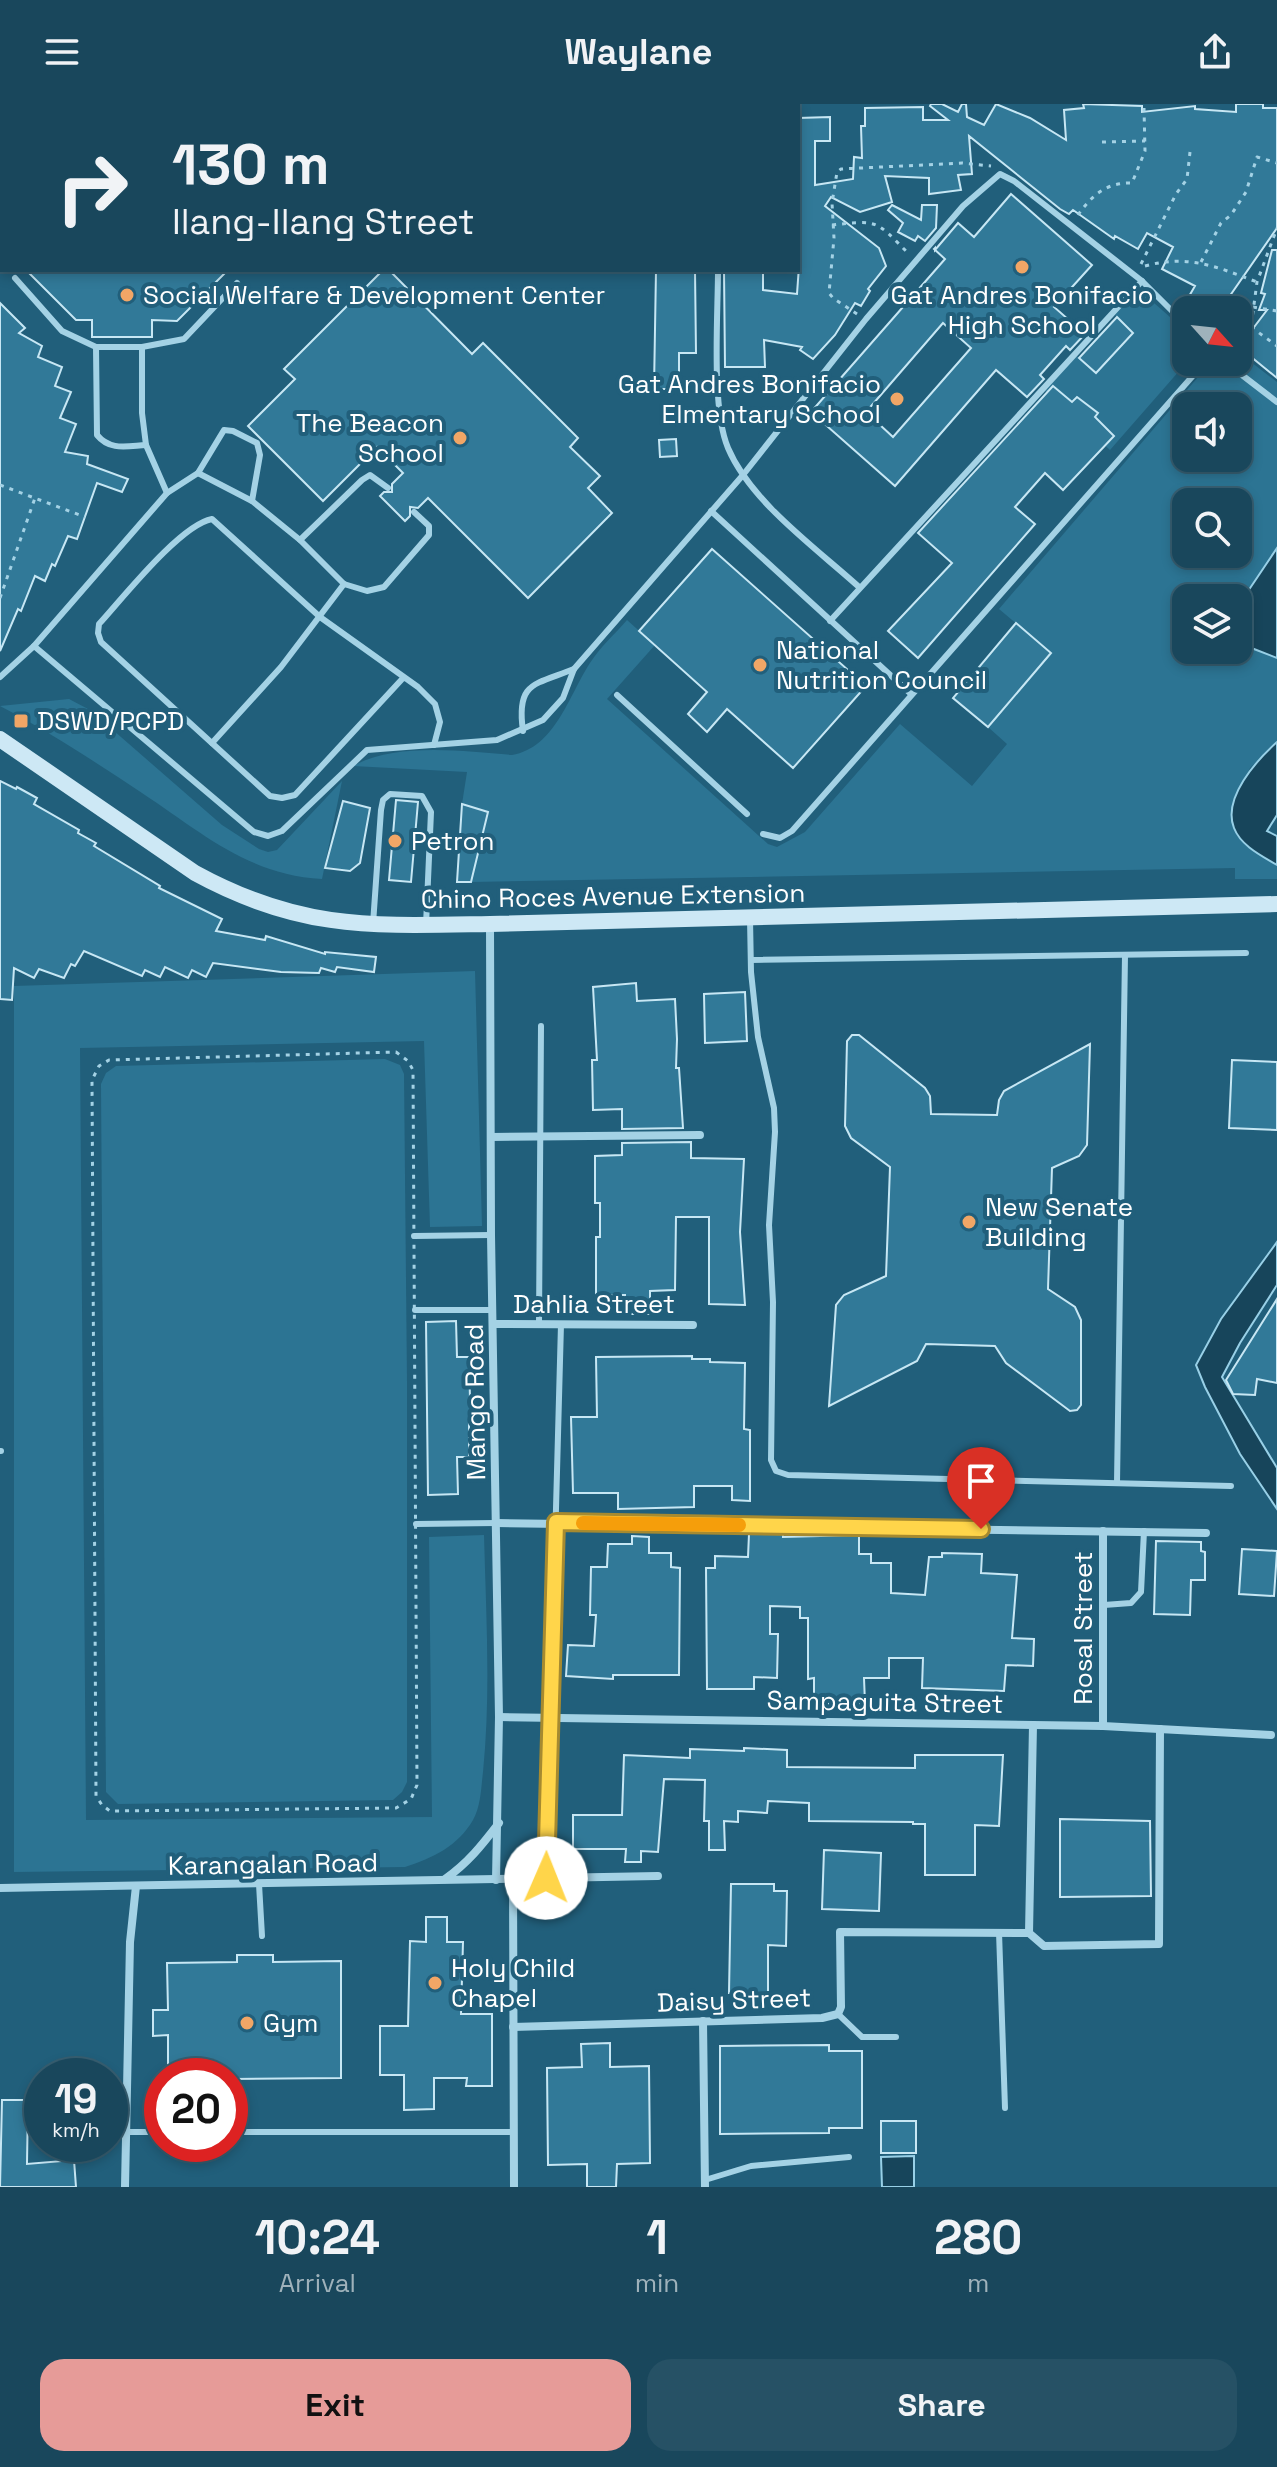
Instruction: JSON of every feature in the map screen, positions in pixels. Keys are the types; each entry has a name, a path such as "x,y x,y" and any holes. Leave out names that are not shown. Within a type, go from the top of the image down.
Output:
{"main road":[{"name":"Chino Roces Avenue Extension","path":"0,739 195,873 242,897 315,919 372,925 426,925 1277,904"}],"street":[{"name":"Mango Road","path":"490,924 491,1235 499,1717 496,1880"},
{"path":"491,1137 700,1135"},
{"name":"Dahlia Street","path":"493,1324 693,1325"},
{"path":"496,1523 1206,1533"},
{"name":"Rosal Street","path":"1103,1531 1103,1726"},
{"name":"Sampaguita Street","path":"499,1717 1103,1726 1271,1735"},
{"path":"1029,1933 1033,1725"},
{"name":"Daisy Street","path":"513,2027 822,2018 838,2014 841,2007 840,1932 1029,1933 1044,1946 1159,1944 1160,1729"},
{"path":"443,1880 478,1851 499,1822"},
{"name":"Karangalan Road","path":"0,1888 658,1876"},
{"path":"513,1878 514,2187"},
{"path":"128,2058 130,1942 136,1886"},
{"path":"703,2021 705,2184"},
{"path":"125,2162 125,2187"}],"lane":[{"path":"34,646 254,832 268,836 282,831 367,750 497,740 543,720 563,698 574,669 743,475 866,319 963,206 1000,174 1014,181 1142,281 1172,311"},
{"path":"718,272 719,413 728,447 743,475 768,504 859,587"},
{"path":"15,278 62,331 96,347 142,347 184,339 237,283"},
{"path":"830,621 1142,281"},
{"path":"96,347 97,435 105,445 114,447 146,445"},
{"path":"142,347 142,413 146,445 167,493"},
{"path":"763,834 780,838 792,831 1193,376"},
{"path":"1243,376 1277,402"},
{"path":"0,677 34,646 167,493 198,473 224,430 257,443 260,455 252,501"},
{"path":"198,473 252,501 300,540 344,584 367,591 384,587 429,535 429,526 414,512"},
{"path":"300,540 370,475 388,488"},
{"path":"711,511 911,694"},
{"path":"404,677 295,795 282,798 270,796 101,642 99,624 162,554 203,521 212,519 320,617 404,677 435,704 440,722 434,745"},
{"path":"212,743 281,667 344,584"},
{"path":"523,731 520,707 525,693 535,684 574,669"},
{"path":"617,695 747,814"},
{"path":"372,925 381,810 383,800 390,794 422,796 431,812 426,925"},
{"path":"750,918 758,1037 774,1108 769,1225 773,1302 773,1467 776,1471 788,1475 1231,1486"},
{"path":"751,960 1246,953"},
{"path":"1117,1483 1125,955"},
{"path":"539,1324 541,1026"},
{"path":"414,1236 491,1235"},
{"path":"415,1310 493,1310"},
{"path":"546,1878 561,1324"},
{"path":"416,1524 496,1523"},
{"path":"1104,1605 1131,1603 1141,1592 1144,1531"},
{"path":"259,1884 262,1936"},
{"path":"999,1932 1005,2108"},
{"path":"838,2014 862,2037 896,2037"},
{"path":"248,2132 513,2132"},
{"path":"705,2184 751,2166 849,2157"}],"path":[{"path":"1071,225 1091,196 1118,183 1132,183 1145,151 1144,108"},
{"path":"1102,142 1145,141"},
{"path":"1190,152 1187,179 1176,194 1140,268 1165,261 1201,262 1257,282"},
{"path":"1201,262 1221,223 1231,215 1246,192 1257,157 1277,163"},
{"path":"866,319 829,293 834,238 834,177 841,169 977,162 991,166 1000,174"},
{"path":"832,225 871,221 917,261"},
{"path":"1277,228 1257,282 1252,307 1277,311"},
{"path":"1252,328 1277,346"},
{"path":"0,485 85,517"},
{"path":"0,598 35,498"},
{"path":"396,1052 408,1061 413,1070 415,1310 417,1785 411,1799 396,1808 110,1811 96,1796 92,1080 99,1066 109,1060 396,1052"}],"shaded area":[{"path":"1138,289 1172,319 1172,376 1175,376 1110,450 1045,391 1077,356 1096,373 1133,333 1115,315"},
{"path":"1252,363 1277,382 1277,548 1252,585 1172,584 1172,664 1252,664 1252,647 1277,658 1277,742 1250,768 1236,798 1253,850 1277,865 1277,879 1235,879 1235,868 471,882 488,813 462,804 467,772 353,766 370,758 410,751 452,750 512,755 527,750 550,731 594,657 627,620 655,645 607,699 768,844 777,847 805,832 900,724 972,786 1007,744 988,727 1051,653 999,609 1172,407 1172,472 1252,472 1252,392 1185,392 1199,376 1252,376"},
{"path":"1277,548 1277,658 1252,648 1252,585"},
{"path":"69,699 90,710 222,825 268,852 277,850 342,781 322,879 271,869 226,849 72,748 0,706"},
{"path":"1277,742 1277,815 1267,831 1277,836 1277,865 1242,840 1234,828 1232,816 1237,792 1244,780"},
{"path":"475,971 482,1226 430,1227 424,1041 80,1048 86,1820 432,1817 429,1537 484,1535 487,1713 481,1791 473,1820 460,1837 444,1850 405,1867 14,1872 14,986"},
{"path":"385,1059 400,1065 404,1074 407,1782 393,1800 118,1804 106,1792 101,1084 106,1073 116,1066"},
{"path":"1277,1242 1277,1285 1222,1377 1277,1468 1277,1509 1240,1454 1196,1365 1221,1319"},
{"path":"914,2156 914,2187 882,2187 881,2157"}],"building":[{"path":"931,104 942,104 958,112 962,104 966,104 967,117 984,125 996,104 1030,118 1066,140 1064,110 1084,108 1083,104 1142,106 1142,112 1195,106 1195,109 1236,112 1236,104 1263,104 1263,108 1277,108 1277,228 1230,296 1189,296 1195,286 1162,269 1173,247 1147,233 1138,249 1115,236 1114,239 1073,210 1069,214 1060,209 969,136 972,174 958,175 961,190 929,194 929,178 885,176 892,202 860,212 831,197 825,206 879,248 886,266 868,289 870,291 861,306 855,303 835,335 813,359 800,350 802,347 764,340 765,367 725,367 724,272 763,272 763,290 797,294 800,272 800,118 830,117 830,141 815,141 815,185 853,179 854,157 862,158 861,126 865,126 865,108 923,107 923,120 948,120"},
{"path":"1011,194 1092,265 1054,307 1085,334 1070,350 1066,346 1040,375 1044,379 1027,397 996,370 895,486 811,412 945,259 935,250 958,223 974,237","holes":["943,323 971,348 893,437 866,412"]},
{"path":"892,205 921,220 922,205 937,205 936,228 925,241 918,236 915,241 898,232 903,223 888,210"},
{"path":"1272,250 1277,250 1277,378 1252,358 1252,330 1267,310 1259,310 1265,294 1261,293"},
{"name":"Social Welfare & Development Center","path":"28,272 226,272 177,321 152,320 152,337 92,337 92,320 76,320"},
{"path":"381,272 391,272 472,354 483,343 578,438 570,447 600,476 588,488 612,513 528,598 428,498 418,508 410,507 410,516 405,521 380,496 384,492 392,492 392,484 403,473 377,447 323,501 248,426 295,379 284,369"},
{"path":"656,272 695,272 696,353 679,353 679,389 654,389"},
{"path":"0,303 25,328 19,333 42,346 38,357 62,367 55,386 71,392 60,418 76,424 65,452 88,456 87,464 128,479 122,492 97,483 77,539 68,536 45,581 35,576 0,651"},
{"path":"1117,317 1133,333 1096,373 1079,358"},
{"path":"1053,386 1072,402 1077,397 1098,413 1095,417 1114,436 1063,490 1045,473 1015,507 1035,524 918,658 888,631 952,563 918,533"},
{"path":"676,439 677,456 660,457 659,440"},
{"name":"National Nutrition Council","path":"712,549 866,686 793,768 727,709 707,732 688,714 707,692 639,631"},
{"path":"1016,623 1051,653 988,727 953,698"},
{"path":"0,781 37,798 34,804 79,830 78,833 96,843 94,846 159,888 222,919 216,931 265,940 266,936 325,954 376,957 374,972 337,967 335,972 321,968 319,973 281,972 213,963 206,977 192,970 188,978 165,967 160,977 145,970 142,976 84,951 75,966 71,964 64,978 39,969 34,978 14,968 12,1000 0,999"},
{"path":"396,800 418,802 411,882 389,880"},
{"path":"343,801 370,808 360,863 350,871 325,868"},
{"path":"462,804 488,812 471,882 457,882"},
{"path":"636,983 637,1001 675,999 676,1068 679,1068 683,1128 622,1129 622,1109 593,1110 592,1060 597,1060 593,987"},
{"path":"745,992 747,1041 705,1043 704,994"},
{"name":"New Senate Building","path":"852,1035 859,1035 925,1088 930,1096 931,1114 997,1115 1004,1091 1090,1044 1087,1145 1079,1156 1052,1168 1048,1289 1075,1307 1081,1320 1081,1405 1077,1410 1070,1411 1006,1363 995,1346 926,1344 917,1361 829,1406 836,1305 844,1295 886,1276 890,1167 851,1138 845,1126 847,1041"},
{"path":"1232,1060 1277,1062 1277,1130 1229,1128"},
{"path":"691,1142 691,1158 744,1159 740,1232 745,1305 709,1304 709,1217 676,1217 675,1290 650,1291 650,1314 625,1314 625,1295 596,1295 596,1237 600,1237 600,1203 595,1203 595,1156 622,1155 622,1143"},
{"path":"1277,1299 1277,1383 1257,1379 1255,1395 1233,1394 1226,1380"},
{"path":"456,1321 457,1357 469,1357 470,1399 473,1399 474,1414 469,1414 469,1457 457,1457 458,1494 428,1495 426,1322"},
{"path":"692,1356 692,1359 710,1359 710,1362 745,1363 744,1429 750,1430 750,1501 732,1500 732,1486 694,1486 694,1507 618,1509 618,1493 573,1493 571,1417 597,1417 596,1357"},
{"path":"749,1534 783,1534 783,1537 859,1535 859,1554 871,1554 871,1563 891,1563 891,1593 925,1595 929,1557 942,1557 942,1553 982,1554 981,1573 1017,1575 1012,1638 1034,1639 1033,1666 1006,1665 1004,1691 922,1688 923,1658 889,1658 889,1678 864,1678 865,1703 814,1704 814,1678 808,1679 808,1618 800,1618 800,1607 770,1606 770,1634 778,1634 777,1678 754,1677 754,1689 707,1689 706,1568 715,1568 715,1556 748,1557"},
{"path":"632,1536 649,1537 649,1553 671,1553 671,1567 680,1568 679,1675 613,1675 613,1679 566,1676 568,1645 594,1646 596,1615 590,1615 591,1567 607,1567 608,1544 632,1544"},
{"path":"1156,1541 1201,1542 1201,1551 1205,1552 1205,1580 1191,1580 1190,1615 1154,1614"},
{"path":"1242,1549 1277,1551 1274,1596 1239,1594"},
{"path":"744,1748 787,1750 787,1767 915,1768 915,1755 1003,1755 999,1826 975,1825 975,1875 925,1875 925,1824 809,1821 809,1803 768,1801 767,1813 738,1811 738,1822 724,1821 725,1850 709,1850 709,1821 704,1821 705,1780 664,1779 658,1852 641,1851 641,1862 625,1862 626,1849 573,1849 573,1815 622,1815 624,1755 690,1758 690,1749 744,1751"},
{"path":"1060,1819 1150,1821 1151,1896 1060,1897"},
{"path":"824,1850 881,1853 879,1911 822,1909"},
{"path":"731,1884 774,1884 774,1891 787,1891 786,1946 768,1945 768,1993 729,1993"},
{"path":"426,1917 447,1917 447,1942 463,1942 461,2014 492,2014 492,2086 466,2086 467,2078 434,2078 434,2109 404,2110 404,2075 380,2075 380,2026 408,2026 410,1941 426,1942"},
{"name":"Gym","path":"237,1955 273,1955 273,1962 341,1961 341,2078 248,2079 248,2058 168,2058 168,2035 153,2036 153,2010 168,2010 167,1963 237,1962"},
{"path":"610,2043 610,2067 649,2066 650,2163 617,2164 616,2187 587,2187 587,2164 548,2165 547,2068 582,2067 581,2044"},
{"path":"829,2045 829,2051 862,2051 862,2128 829,2128 829,2133 720,2134 720,2046"},
{"path":"2,2100 24,2100 24,2162 74,2162 76,2187 0,2187"},
{"path":"881,2121 916,2121 916,2153 881,2153"}],"slow traffic":[{"path":"583,1523 739,1525"}],"place":[{"name":"Gat Andres Bonifacio High School","path":"1022,267"},
{"name":"Social Welfare & Development Center","path":"127,295"},
{"name":"Gat Andres Bonifacio Elmentary School","path":"897,399"},
{"name":"The Beacon School","path":"460,438"},
{"name":"National Nutrition Council","path":"760,665"},
{"name":"DSWD/PCPD","path":"21,721"},
{"name":"Petron","path":"395,841"},
{"name":"New Senate Building","path":"969,1222"},
{"name":"Holy Child Chapel","path":"435,1983"},
{"name":"Gym","path":"247,2023"}],"route":[{"path":"546,1878 556,1522 981,1529"}]}
